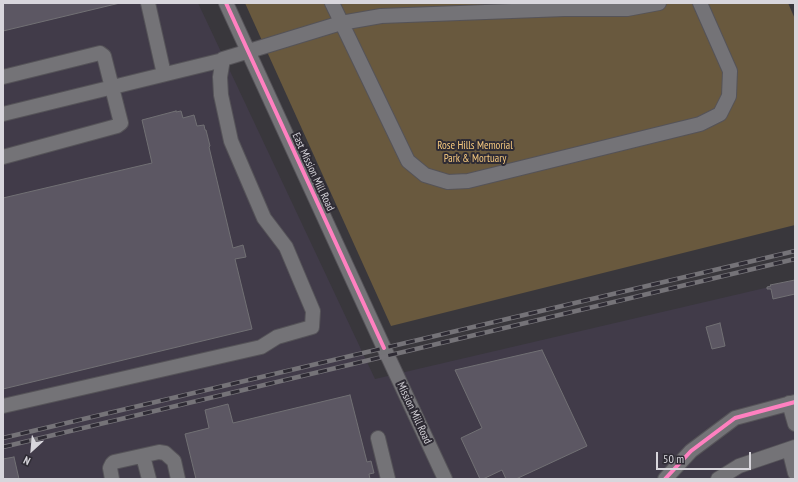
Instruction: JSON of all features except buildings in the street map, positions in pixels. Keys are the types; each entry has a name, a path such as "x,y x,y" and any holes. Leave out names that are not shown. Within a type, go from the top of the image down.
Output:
{"street":[{"path":"148,3 164,74"},
{"name":"East Mission Mill Road","path":"226,3 384,348"},
{"path":"332,3 408,161 425,175 448,182 468,181 700,124 720,114 728,96 730,71 700,3"},
{"path":"3,114 223,60 341,23 381,16 564,9 627,9 659,3"},
{"path":"3,76 100,54 104,56 121,123 117,126 3,157"},
{"path":"3,406 261,346 276,337 312,327 313,311 286,248 264,218 231,141 221,95 220,76 223,60"},
{"name":"Mission Mill Road","path":"384,348 445,479"},
{"path":"664,479 691,451 735,418 792,402 795,424"},
{"path":"378,438 388,479"},
{"path":"718,479 739,466 792,448 795,473"},
{"path":"112,479 110,468 114,462 159,452 165,453 174,461 178,479"},
{"path":"143,456 149,479"}],"shaded area":[{"path":"3,3 198,3 375,379 795,281 795,479 3,479"}],"green space":[{"name":"Rose Hills Memorial Park & Mortuary","path":"245,3 788,3 795,19 795,225 391,326"}],"railway":[{"path":"3,438 795,251"},
{"path":"3,447 795,259"}],"cycle path":[{"path":"226,3 384,348"},
{"path":"665,479 691,451 735,418 795,402"}]}
